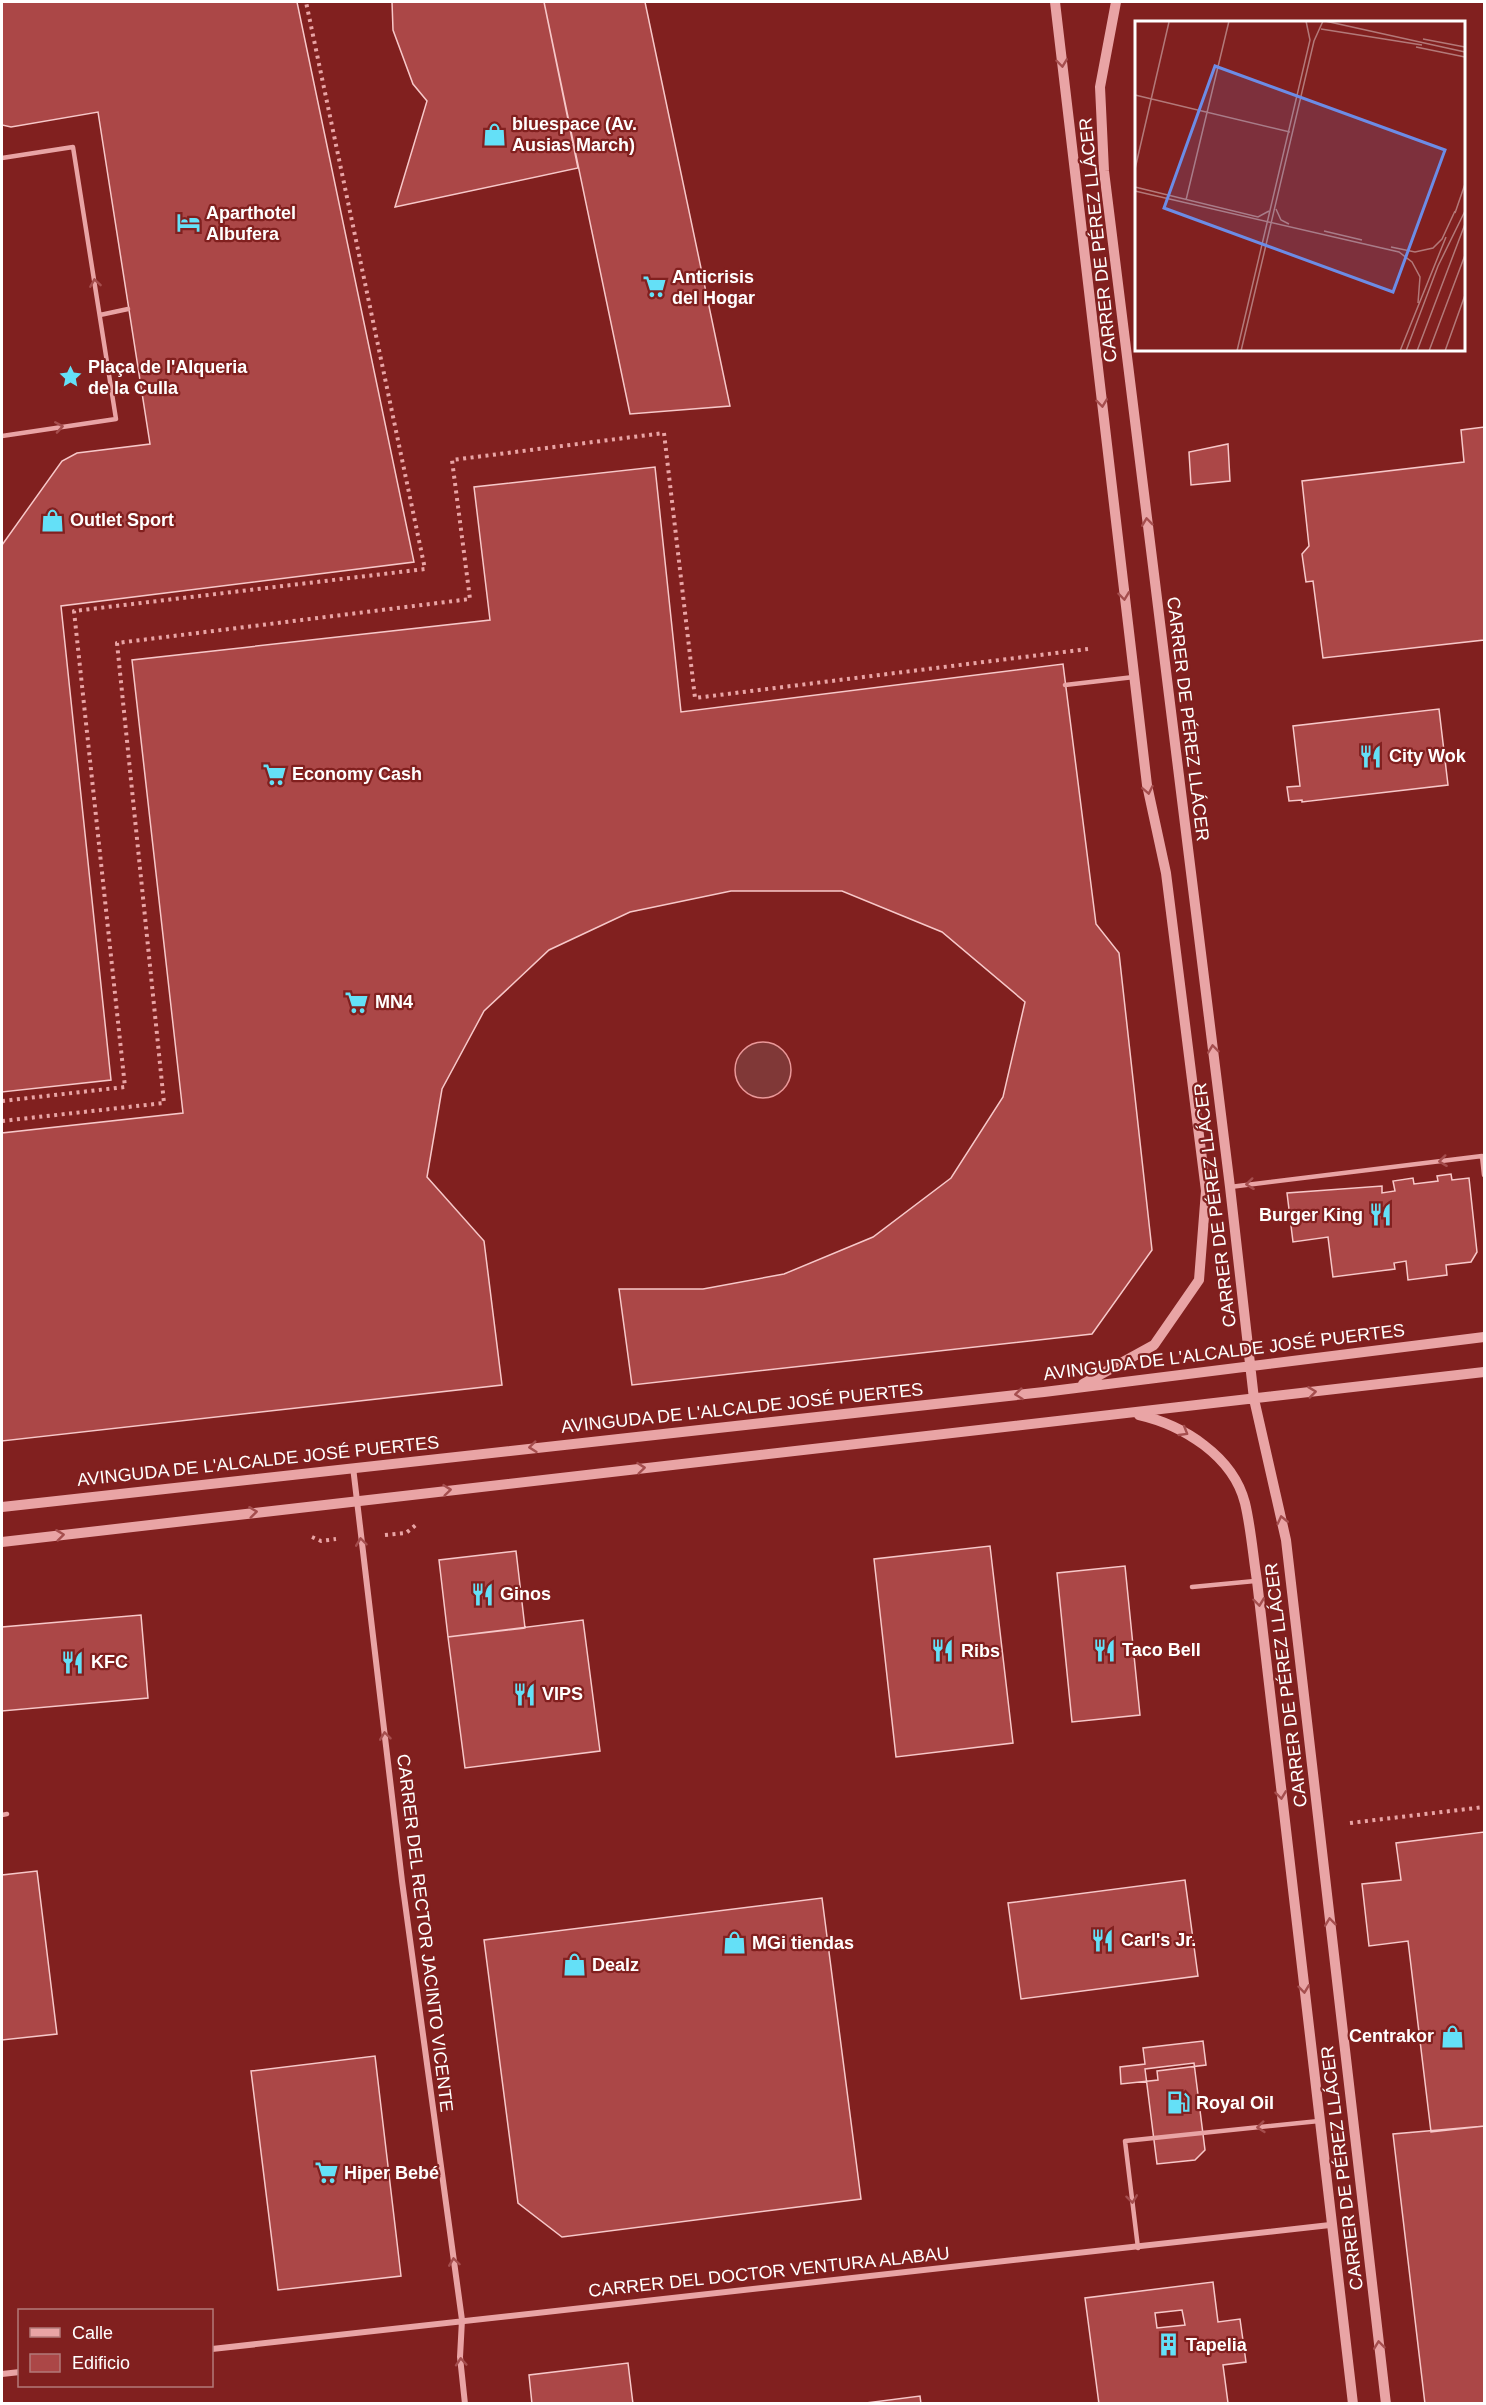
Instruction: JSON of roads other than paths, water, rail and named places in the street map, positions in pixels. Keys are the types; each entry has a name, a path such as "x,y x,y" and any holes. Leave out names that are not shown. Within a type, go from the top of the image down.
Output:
{"street":[{"name":"CARRER DE PÉREZ LLÁCER","path":"1055,2 1147,785 1166,873 1206,1191 1199,1281 1154,1345 1077,1387"},
{"name":"CARRER DE PÉREZ LLÁCER","path":"1116,2 1100,87 1104,171 1230,1186 1254,1399 1286,1540 1386,2403"},
{"name":"AVINGUDA DE L'ALCALDE JOSÉ PUERTES","path":"2,1507 1077,1387 1485,1337"},
{"path":"2,1542 1485,1372"},
{"name":"CARRER DE PÉREZ LLÁCER","path":"1130,1413 1174,1426 1195,1438 1213,1454 1231,1476 1245,1501 1257,1581 1330,2225 1353,2403"},
{"name":"CARRER DEL RECTOR JACINTO VICENTE","path":"353,1467 402,1881 462,2320 460,2357 465,2403"},
{"name":"CARRER DEL DOCTOR VENTURA ALABAU","path":"213,2349 1330,2225"},
{"path":"2,2374 18,2372"}],"lane":[{"path":"2,158 73,147 116,419 2,436"},
{"path":"100,315 128,309"},
{"path":"1065,686 1134,677"},
{"path":"1230,1186 1482,1156 1485,1175"},
{"path":"1192,1587 1257,1581"},
{"path":"1137,2248 1125,2140 1319,2121"}],"place":[{"name":"bluespace (Av. Ausias March)","path":"494,134"},
{"name":"Aparthotel Albufera","path":"188,223"},
{"name":"Anticrisis del Hogar","path":"654,287"},
{"name":"Plaça de l'Alqueria de la Culla","path":"70,377"},
{"name":"Outlet Sport","path":"52,520"},
{"name":"City Wok","path":"1371,756"},
{"name":"Economy Cash","path":"274,774"},
{"name":"MN4","path":"357,1002"},
{"name":"Burger King","path":"1381,1215"},
{"name":"Ginos","path":"482,1594"},
{"name":"Taco Bell","path":"1104,1650"},
{"name":"Ribs","path":"943,1651"},
{"name":"KFC","path":"73,1662"},
{"name":"VIPS","path":"524,1694"},
{"name":"Carl's Jr.","path":"1103,1940"},
{"name":"MGi tiendas","path":"734,1943"},
{"name":"Dealz","path":"574,1965"},
{"name":"Centrakor","path":"1452,2036"},
{"name":"Royal Oil","path":"1178,2103"},
{"name":"Hiper Bebé","path":"326,2173"},
{"name":"Tapelia","path":"1168,2345"}]}
